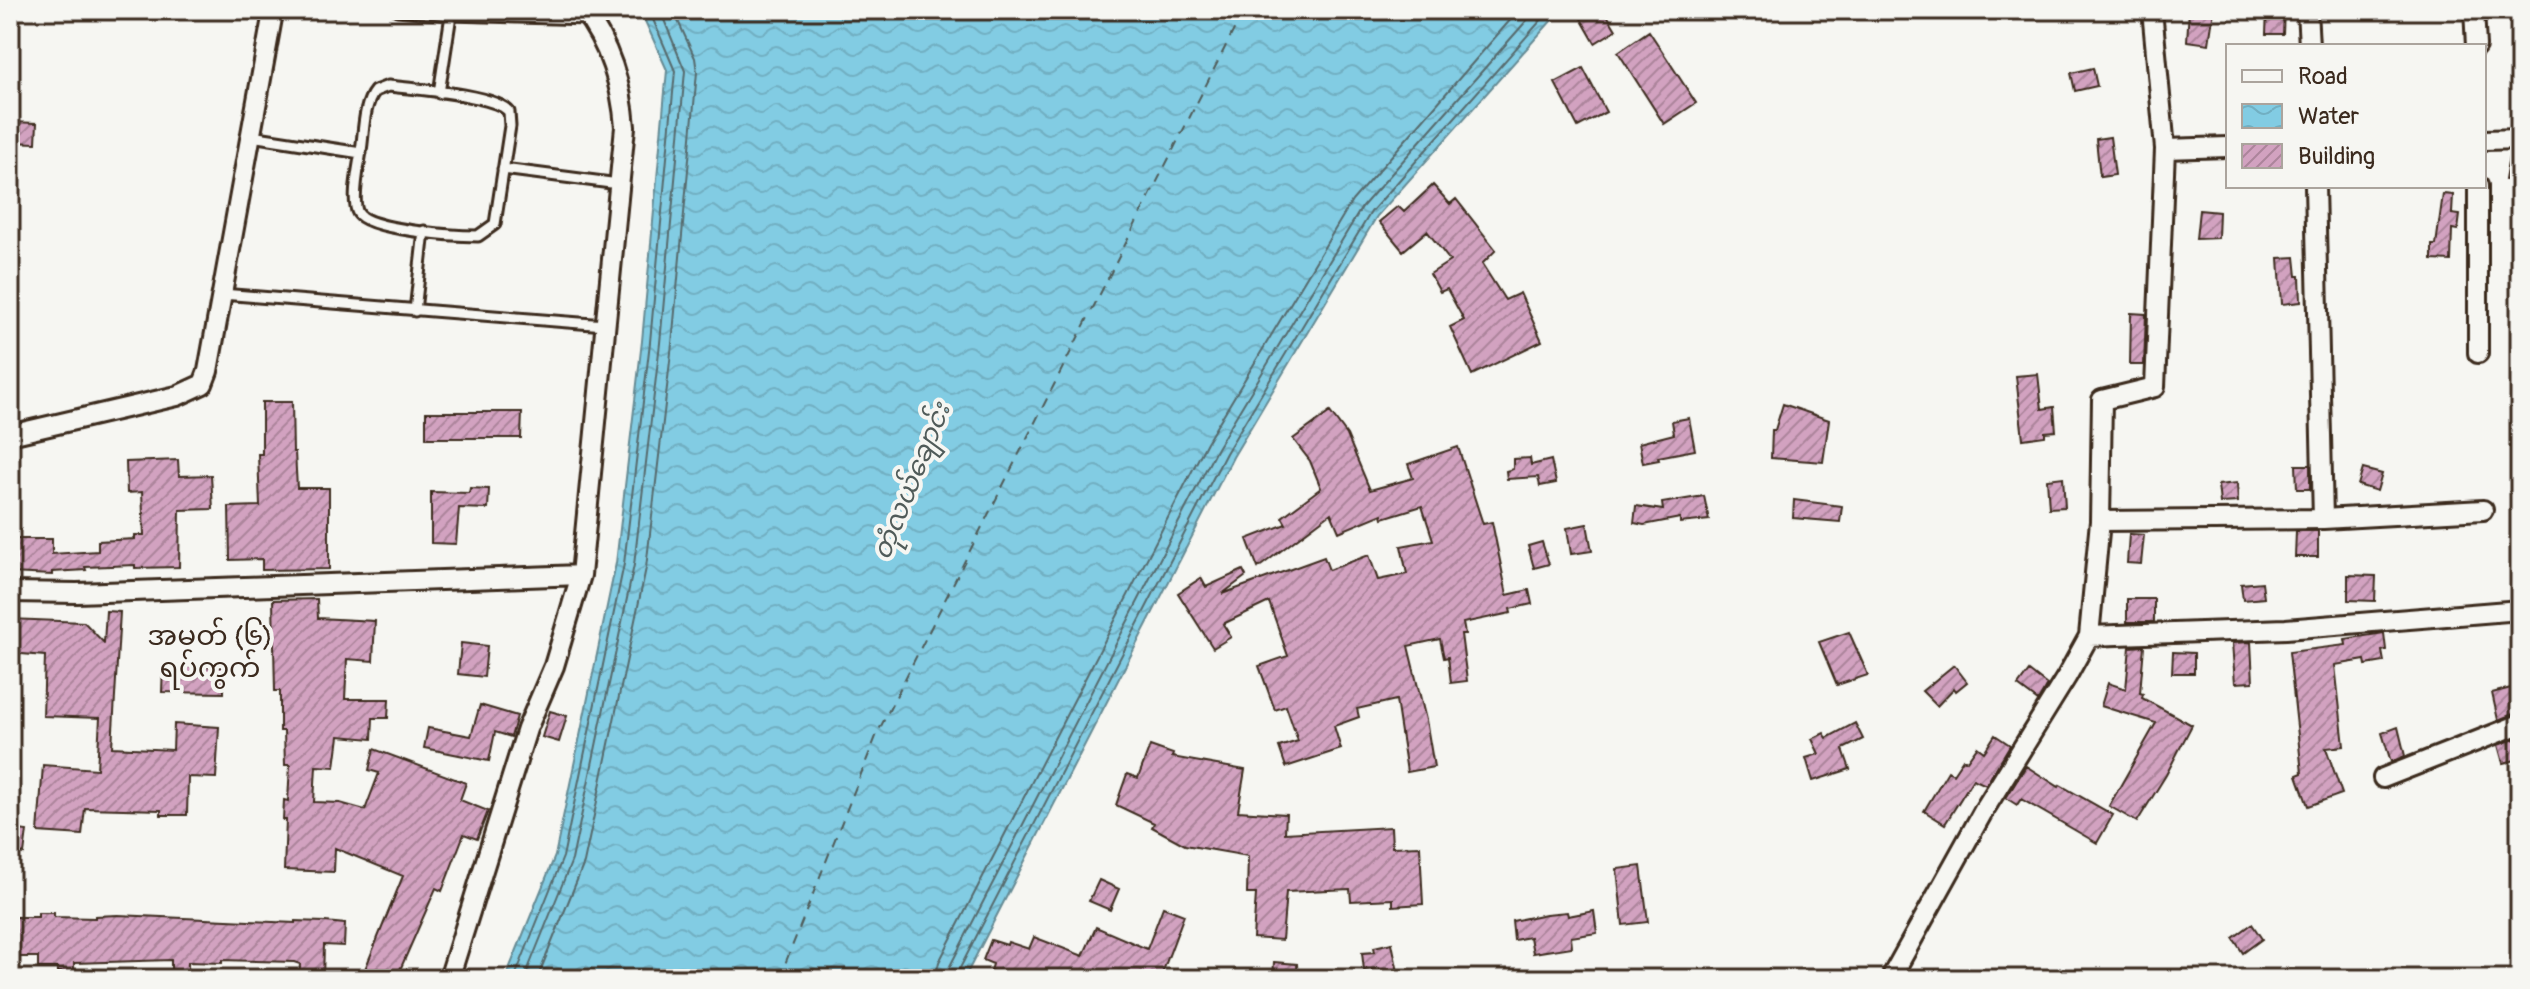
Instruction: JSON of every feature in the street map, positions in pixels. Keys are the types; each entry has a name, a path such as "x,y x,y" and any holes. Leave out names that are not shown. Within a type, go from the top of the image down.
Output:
{"street":[{"path":"10,435 177,396 203,384 208,371 251,136 272,18 270,10"},
{"path":"1893,979 1984,810 2089,636 2100,521 2102,400 2155,387 2165,149 2152,10"},
{"path":"2307,10 2309,44"},
{"path":"2474,10 2476,44"},
{"path":"449,979 527,729 554,666 581,575 625,127 623,103 604,41 586,14"},
{"path":"2486,140 2520,139"},
{"path":"2165,149 2226,147"},
{"path":"2315,188 2323,519"},
{"path":"2478,188 2478,353"},
{"path":"2100,521 2323,519 2483,510"},
{"path":"10,592 77,593 581,575"},
{"path":"2089,636 2286,629 2520,610"},
{"path":"2383,778 2520,724"}],"lane":[{"path":"397,10 451,15 586,14"},
{"path":"439,93 451,15"},
{"path":"388,86 481,98 504,105 509,112 510,126 499,209 495,224 478,236 387,226 363,219 355,205 361,153 368,106 375,91 388,86"},
{"path":"251,136 361,153"},
{"path":"503,169 619,184"},
{"path":"415,311 424,231"},
{"path":"222,294 605,325"}],"water":[{"name":"တုံလယ်ချောင်း","path":"640,10 1561,10 1377,216 1233,457 964,979 505,979 555,856 616,563 642,341 667,70"}],"building":[{"path":"1576,10 1604,10 1616,30 1595,43"},
{"path":"2189,10 2214,10 2209,44 2187,41"},
{"path":"2267,10 2284,10 2283,34 2266,34"},
{"path":"1649,31 1696,103 1664,124 1618,52"},
{"path":"1583,68 1606,112 1578,127 1555,83"},
{"path":"2093,68 2097,86 2075,91 2071,73"},
{"path":"10,122 37,123 36,143 10,142"},
{"path":"2110,137 2115,175 2100,177 2096,139"},
{"path":"2510,151 2520,151 2520,183 2505,180"},
{"path":"1433,185 1450,204 1456,199 1496,250 1482,264 1505,300 1520,293 1542,341 1472,375 1450,327 1464,320 1447,289 1440,292 1430,274 1450,261 1427,231 1403,251 1379,222 1398,206 1404,212"},
{"path":"2443,194 2453,195 2452,214 2460,215 2458,230 2452,229 2451,261 2432,260 2432,245 2436,245"},
{"path":"2199,210 2219,212 2218,238 2196,239"},
{"path":"2295,257 2297,276 2300,276 2301,302 2282,304 2279,258"},
{"path":"2131,313 2146,314 2144,365 2130,365"},
{"path":"2038,374 2042,409 2054,407 2056,431 2023,439 2016,376"},
{"path":"262,402 292,402 297,488 329,488 329,569 262,570 262,559 230,560 229,507 260,506 258,454 262,454"},
{"path":"1783,404 1829,420 1823,462 1771,458 1772,430 1775,430"},
{"path":"426,412 522,412 521,438 426,438"},
{"path":"1330,412 1347,435 1370,490 1413,478 1408,464 1458,447 1483,524 1492,522 1507,595 1529,590 1532,604 1510,609 1511,613 1463,623 1465,634 1461,634 1467,681 1451,683 1448,657 1444,658 1440,639 1408,646 1434,767 1407,772 1396,700 1357,709 1359,717 1334,726 1341,749 1286,767 1279,747 1298,741 1286,706 1275,710 1259,666 1288,656 1269,602 1223,624 1231,637 1213,648 1178,593 1201,578 1206,587 1243,570 1246,576 1222,594 1324,557 1329,570 1369,555 1378,580 1407,574 1401,546 1433,540 1422,506 1383,518 1382,514 1339,532 1331,513 1258,568 1247,539 1286,524 1282,517 1321,488 1310,461 1293,439"},
{"path":"1689,418 1695,450 1643,463 1639,443 1674,434 1672,421"},
{"path":"1530,458 1531,465 1551,460 1556,483 1540,486 1538,477 1507,479 1506,471 1513,469 1513,459"},
{"path":"178,460 179,476 211,475 213,509 180,510 179,567 135,568 135,565 85,567 86,570 52,572 52,575 10,573 10,539 52,539 52,554 98,551 98,541 135,539 135,535 144,535 142,492 127,493 126,462"},
{"path":"2296,465 2310,465 2310,489 2297,489"},
{"path":"2363,469 2382,474 2377,491 2358,485"},
{"path":"2063,477 2065,507 2049,508 2047,479"},
{"path":"2237,483 2238,502 2220,503 2218,485"},
{"path":"470,488 489,489 488,509 459,508 456,544 431,543 431,492 469,493"},
{"path":"1704,496 1709,520 1680,523 1680,518 1644,525 1634,523 1636,506 1663,510 1662,503"},
{"path":"1794,500 1842,506 1840,522 1793,518"},
{"path":"1587,524 1592,551 1571,554 1567,528"},
{"path":"2296,531 2318,531 2318,557 2295,557"},
{"path":"2129,534 2144,535 2141,564 2127,563"},
{"path":"1542,542 1549,564 1534,568 1528,546"},
{"path":"2348,575 2376,576 2375,601 2348,600"},
{"path":"2262,582 2264,598 2243,600 2241,584"},
{"path":"317,599 318,618 375,621 373,661 347,659 345,699 389,699 388,718 373,718 372,739 339,736 335,767 316,766 314,802 340,803 365,810 379,773 369,770 374,749 466,783 460,800 488,811 477,839 464,834 442,891 436,888 396,979 361,979 403,876 335,848 334,872 284,870 284,800 288,801 290,765 285,765 284,731 280,731 280,691 275,691 273,600"},
{"path":"2127,599 2154,599 2154,622 2127,622"},
{"path":"106,611 120,612 112,747 173,750 174,724 219,727 216,778 188,777 187,815 161,815 161,810 85,808 82,835 38,832 43,765 97,769 100,718 43,716 45,656 10,653 10,619 84,622 104,643"},
{"path":"1849,632 1868,675 1837,685 1819,642"},
{"path":"2384,633 2384,662 2366,665 2365,660 2335,665 2344,746 2326,748 2342,794 2308,806 2297,775 2302,773 2289,652 2346,645 2345,639"},
{"path":"2251,642 2253,682 2235,683 2232,643"},
{"path":"461,643 487,646 484,677 458,674"},
{"path":"2144,646 2142,698 2192,725 2137,822 2109,806 2156,723 2101,706 2108,683 2126,689 2130,647"},
{"path":"2173,652 2194,653 2194,673 2172,673"},
{"path":"1954,665 1967,682 1956,691 1954,688 1937,706 1922,691"},
{"path":"163,666 224,667 224,693 162,692"},
{"path":"2029,671 2047,685 2038,701 2018,686"},
{"path":"2511,688 2518,712 2498,720 2492,693"},
{"path":"480,705 517,716 511,737 495,732 489,761 424,748 428,728 471,736"},
{"path":"550,711 567,716 559,742 542,737"},
{"path":"1855,723 1863,739 1843,749 1850,769 1813,781 1806,758 1819,754 1812,739 1824,733 1827,738"},
{"path":"2398,727 2405,756 2391,762 2382,733"},
{"path":"1995,735 2010,745 1986,785 1973,779 1945,824 1924,811 1948,771 1953,774 1963,759 1967,761 1977,747 1984,752"},
{"path":"2520,737 2520,759 2503,763 2498,745"},
{"path":"1150,746 1173,754 1172,757 1245,770 1238,811 1286,814 1285,833 1391,827 1392,847 1420,846 1423,904 1393,906 1393,899 1351,901 1350,889 1286,892 1282,940 1253,938 1256,894 1247,894 1248,856 1185,845 1152,827 1154,823 1116,805 1127,774 1138,778"},
{"path":"2026,766 2113,815 2097,843 2021,799 2017,805 2006,798"},
{"path":"12,829 27,831 24,854 10,852"},
{"path":"1641,866 1648,922 1623,925 1617,869"},
{"path":"1099,880 1119,889 1110,910 1089,901"},
{"path":"1163,907 1184,915 1160,979 996,979 998,974 991,971 993,964 983,960 991,940 1029,949 1034,937 1083,956 1096,927 1147,949"},
{"path":"1594,911 1597,933 1571,937 1572,947 1533,953 1530,937 1514,940 1512,921 1546,914 1567,912 1568,916"},
{"path":"38,913 54,913 54,917 118,915 345,924 344,946 324,945 323,979 299,979 300,964 294,962 222,960 222,963 188,962 188,979 171,979 171,960 74,963 74,972 57,972 57,968 38,968 38,957 16,957 16,947 10,947 10,917 38,917"},
{"path":"2252,924 2262,939 2243,953 2233,938"},
{"path":"1392,943 1398,972 1381,976 1379,968 1364,970 1362,953 1375,952 1374,947"},
{"path":"1274,962 1297,964 1298,979 1273,979"}],"ferry route":[{"path":"779,979 877,734 1244,10"}],"district":[{"name":"အမှတ် (၆) ရပ်ကွက်","path":"210,651"}]}
